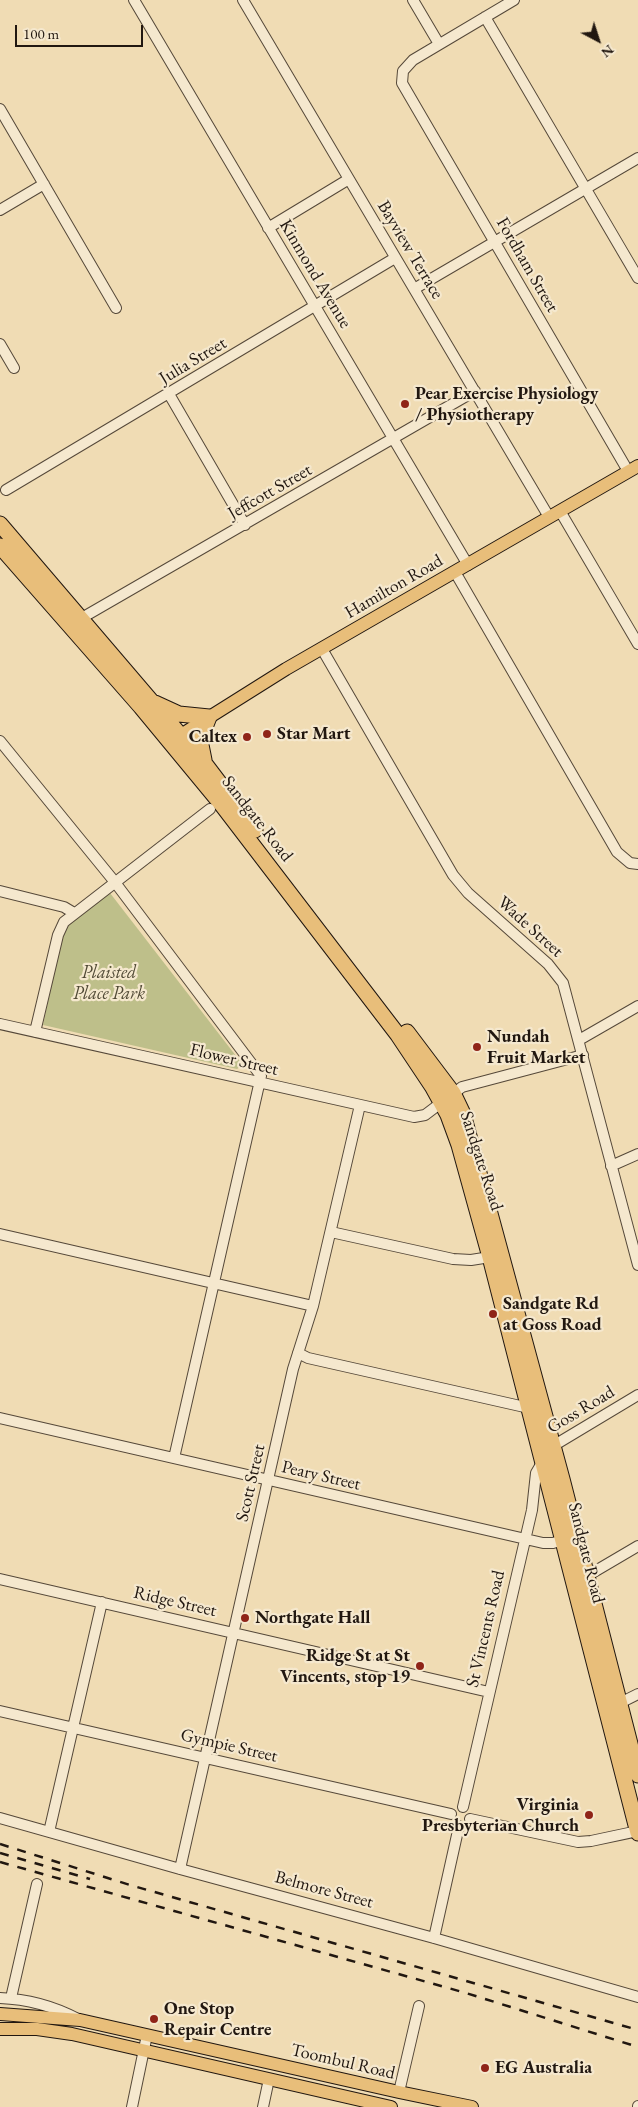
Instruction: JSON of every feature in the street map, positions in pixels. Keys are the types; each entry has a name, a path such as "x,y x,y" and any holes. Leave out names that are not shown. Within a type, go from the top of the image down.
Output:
{"highway":[{"name":"Sandgate Road","path":"0,524 151,701 175,738 249,839 421,1067 463,1114 470,1136 545,1454"},
{"name":"Sandgate Road","path":"0,546 141,707 205,764 447,1097 529,1408 570,1538 613,1706 638,1775"},
{"path":"151,701 179,714 209,717 200,740 205,764"},
{"name":"Sandgate Road","path":"570,1538 587,1576 638,1832"}],"main road":[{"name":"Hamilton Road","path":"175,738 322,649 633,468"},
{"name":"Toombul Road","path":"0,2014 80,2020 472,2107"},
{"name":"Toombul Road","path":"0,2029 57,2031 269,2079 362,2103 393,2107"},
{"path":"393,2107 399,2092"}],"street":[{"name":"Kinmond Avenue","path":"134,0 468,565"},
{"name":"Bayview Terrace","path":"243,0 475,391 638,644"},
{"path":"413,0 439,44 514,0"},
{"path":"485,17 638,278"},
{"name":"Fordham Street","path":"439,44 413,60 402,74 402,83 407,94 494,241 633,468"},
{"path":"0,110 116,308"},
{"path":"414,288 638,158"},
{"path":"268,228 349,180"},
{"path":"0,210 44,184"},
{"name":"Julia Street","path":"6,490 396,258"},
{"path":"0,344 14,368"},
{"name":"Jeffcott Street","path":"80,619 475,391"},
{"path":"168,394 245,525"},
{"path":"455,572 617,852 630,863 638,864"},
{"name":"Wade Street","path":"322,649 457,880 468,893 548,964 560,977 566,991 638,1266"},
{"path":"0,741 114,881 261,1076 174,1458"},
{"path":"36,1032 59,932 64,922 114,881 210,809"},
{"path":"0,892 64,906 74,913"},
{"path":"578,1040 638,1006"},
{"name":"Flower Street","path":"0,1024 360,1106 418,1117 425,1115 463,1087 583,1055"},
{"name":"Scott Street","path":"180,1869 298,1353 313,1306 360,1106"},
{"path":"611,1166 638,1154"},
{"path":"331,1232 454,1259 471,1260 490,1257"},
{"path":"0,1234 313,1306"},
{"path":"298,1353 308,1358 529,1408"},
{"name":"Goss Road","path":"545,1454 638,1395"},
{"name":"Peary Street","path":"0,1418 525,1540 547,1544 570,1538"},
{"name":"St Vincents Road","path":"463,1806 532,1510 536,1473 545,1454"},
{"path":"587,1576 638,1546"},
{"name":"Ridge Street","path":"0,1579 489,1692"},
{"path":"49,1832 102,1602"},
{"path":"613,1706 638,1694"},
{"name":"Gympie Street","path":"0,1711 451,1814"},
{"path":"463,1806 468,1810 470,1819 465,1825 459,1826 454,1823 451,1814 454,1808 463,1806"},
{"name":"Belmore Street","path":"0,1818 434,1938 638,1997"},
{"path":"470,1819 578,1842 638,1832"},
{"path":"434,1938 459,1826"},
{"path":"11,1998 37,1884"},
{"path":"0,1998 11,1998 55,2007 80,2020"},
{"path":"399,2092 418,2006"},
{"path":"132,2107 147,2035"},
{"path":"263,2107 269,2079"}],"green space":[{"name":"Plaisted Place Park","path":"110,893 243,1065 237,1069 43,1025 64,927"}],"railway":[{"path":"0,1844 130,1885 638,2030"},
{"path":"0,1853 90,1879"},
{"path":"0,1862 466,1993 638,2047"}],"place":[{"name":"Pear Exercise Physiology / Physiotherapy","path":"405,404"},
{"name":"Star Mart","path":"267,734"},
{"name":"Caltex","path":"247,737"},
{"name":"Nundah Fruit Market","path":"477,1047"},
{"name":"Sandgate Rd at Goss Road","path":"493,1314"},
{"name":"Northgate Hall","path":"245,1618"},
{"name":"Ridge St at St Vincents, stop 19","path":"420,1666"},
{"name":"Virginia Presbyterian Church","path":"589,1815"},
{"name":"One Stop Repair Centre","path":"154,2019"},
{"name":"EG Australia","path":"485,2068"}]}
